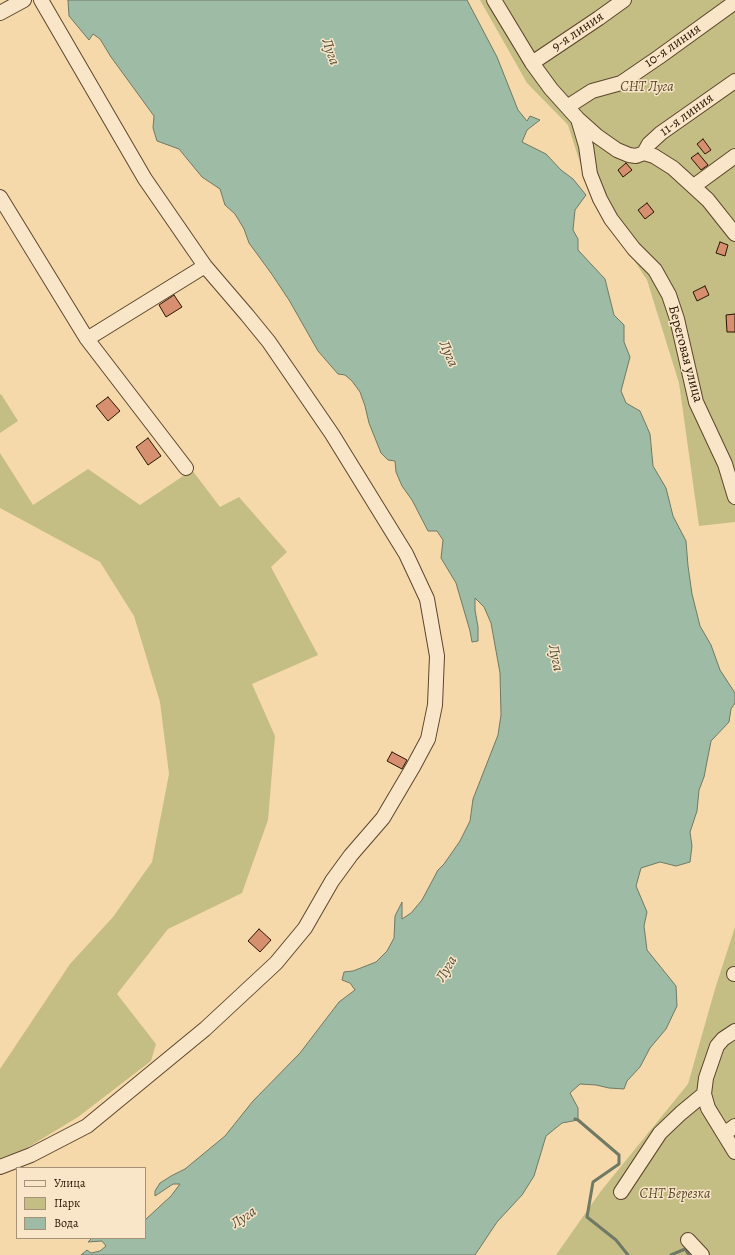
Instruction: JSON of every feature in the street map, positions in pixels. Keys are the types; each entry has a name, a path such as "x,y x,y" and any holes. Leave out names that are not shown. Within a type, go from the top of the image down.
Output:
{"street":[{"path":"0,13 24,0"},
{"path":"0,1167 31,1155 87,1126 205,1029 276,963 305,928 336,876 351,855 383,818 428,739 435,705 437,656 427,599 406,554 332,434 269,342 247,314 205,266 145,179 41,0"},
{"name":"9-я линия","path":"532,63 624,0"},
{"path":"497,1 532,63 550,89 578,119 597,136 617,150 629,155 636,156 644,153 654,156 673,168 708,200 735,234"},
{"name":"10-я линия","path":"567,107 592,91 621,82 659,57 735,2"},
{"name":"11-я линия","path":"644,153 649,144 661,133 735,81"},
{"name":"Береговая улица","path":"578,119 586,146 590,174 600,199 615,225 634,249 655,270 669,295 677,319 696,402 725,464 735,497"},
{"path":"694,186 735,156"},
{"path":"0,197 87,339 186,468"},
{"path":"87,339 205,266"},
{"path":"735,1031 723,1039 717,1046 706,1078 704,1094 708,1108 729,1130 735,1152"},
{"path":"621,1192 660,1133 704,1094"},
{"path":"688,1240 702,1255"}],"green space":[{"name":"СНТ Луга","path":"480,0 735,0 735,522 699,526 679,383 647,280 589,191 568,125 527,83"},
{"path":"1,394 18,421 0,433 0,395"},
{"path":"0,453 33,505 88,469 140,505 192,470 220,507 239,497 287,552 271,567 318,655 252,684 275,736 268,820 242,893 168,929 117,994 156,1044 151,1061 78,1117 12,1157 0,1162 0,1069 70,964 113,917 152,862 169,774 160,702 134,616 100,562 0,508"},
{"name":"СНТ Березка","path":"735,927 735,1255 556,1255 601,1191 688,1084 715,989"}],"water":[{"name":"Луга","path":"68,0 467,0 497,57 518,110 527,121 530,116 540,120 527,130 522,142 546,154 561,170 573,179 586,195 575,210 573,230 578,239 578,250 605,279 614,315 624,325 624,342 630,357 621,391 626,403 640,411 650,434 653,466 666,488 673,516 686,541 692,594 700,626 711,645 720,670 735,693 735,703 731,709 729,722 711,741 704,777 699,790 697,811 690,832 692,846 690,862 676,866 660,862 641,868 636,886 647,912 644,926 647,950 676,986 677,1006 666,1029 650,1048 640,1067 627,1081 624,1089 580,1084 570,1093 578,1108 578,1120 562,1123 546,1136 534,1176 522,1195 497,1222 475,1255 81,1255 87,1250 91,1253 100,1251 106,1246 102,1241 88,1242 91,1239 146,1239 146,1219 171,1196 180,1184 173,1184 155,1196 155,1191 160,1183 185,1169 225,1136 253,1101 300,1053 339,1002 355,990 350,983 342,980 344,972 353,971 376,962 387,951 394,938 395,916 402,902 402,919 411,913 422,900 438,870 460,841 470,821 473,799 498,735 501,715 500,673 491,623 484,607 475,598 478,641 472,642 456,583 441,558 443,540 437,531 428,531 412,500 402,486 396,472 395,461 388,460 381,453 369,423 360,392 352,381 345,375 338,374 318,351 289,300 249,243 244,229 235,214 225,205 220,189 202,177 179,149 157,141 153,128 154,116 111,57 100,39 93,34 89,40 69,16"}],"building":[{"path":"703,139 711,150 705,154 697,144"},
{"path":"698,153 708,165 701,170 691,158"},
{"path":"626,163 632,170 623,177 618,170"},
{"path":"647,203 654,212 645,219 638,210"},
{"path":"720,242 728,245 725,256 716,253"},
{"path":"705,286 709,295 697,301 693,292"},
{"path":"174,295 182,307 166,317 159,305"},
{"path":"735,314 735,332 727,332 726,315"},
{"path":"108,397 120,411 108,421 96,406"},
{"path":"148,438 161,456 148,465 136,447"},
{"path":"392,752 407,760 402,769 387,761"},
{"path":"259,929 271,940 260,952 248,941"}],"waterway":[{"path":"575,1119 619,1155 619,1164 593,1182 587,1217 616,1240 628,1255"},
{"path":"671,1255 685,1249 689,1255"}]}
